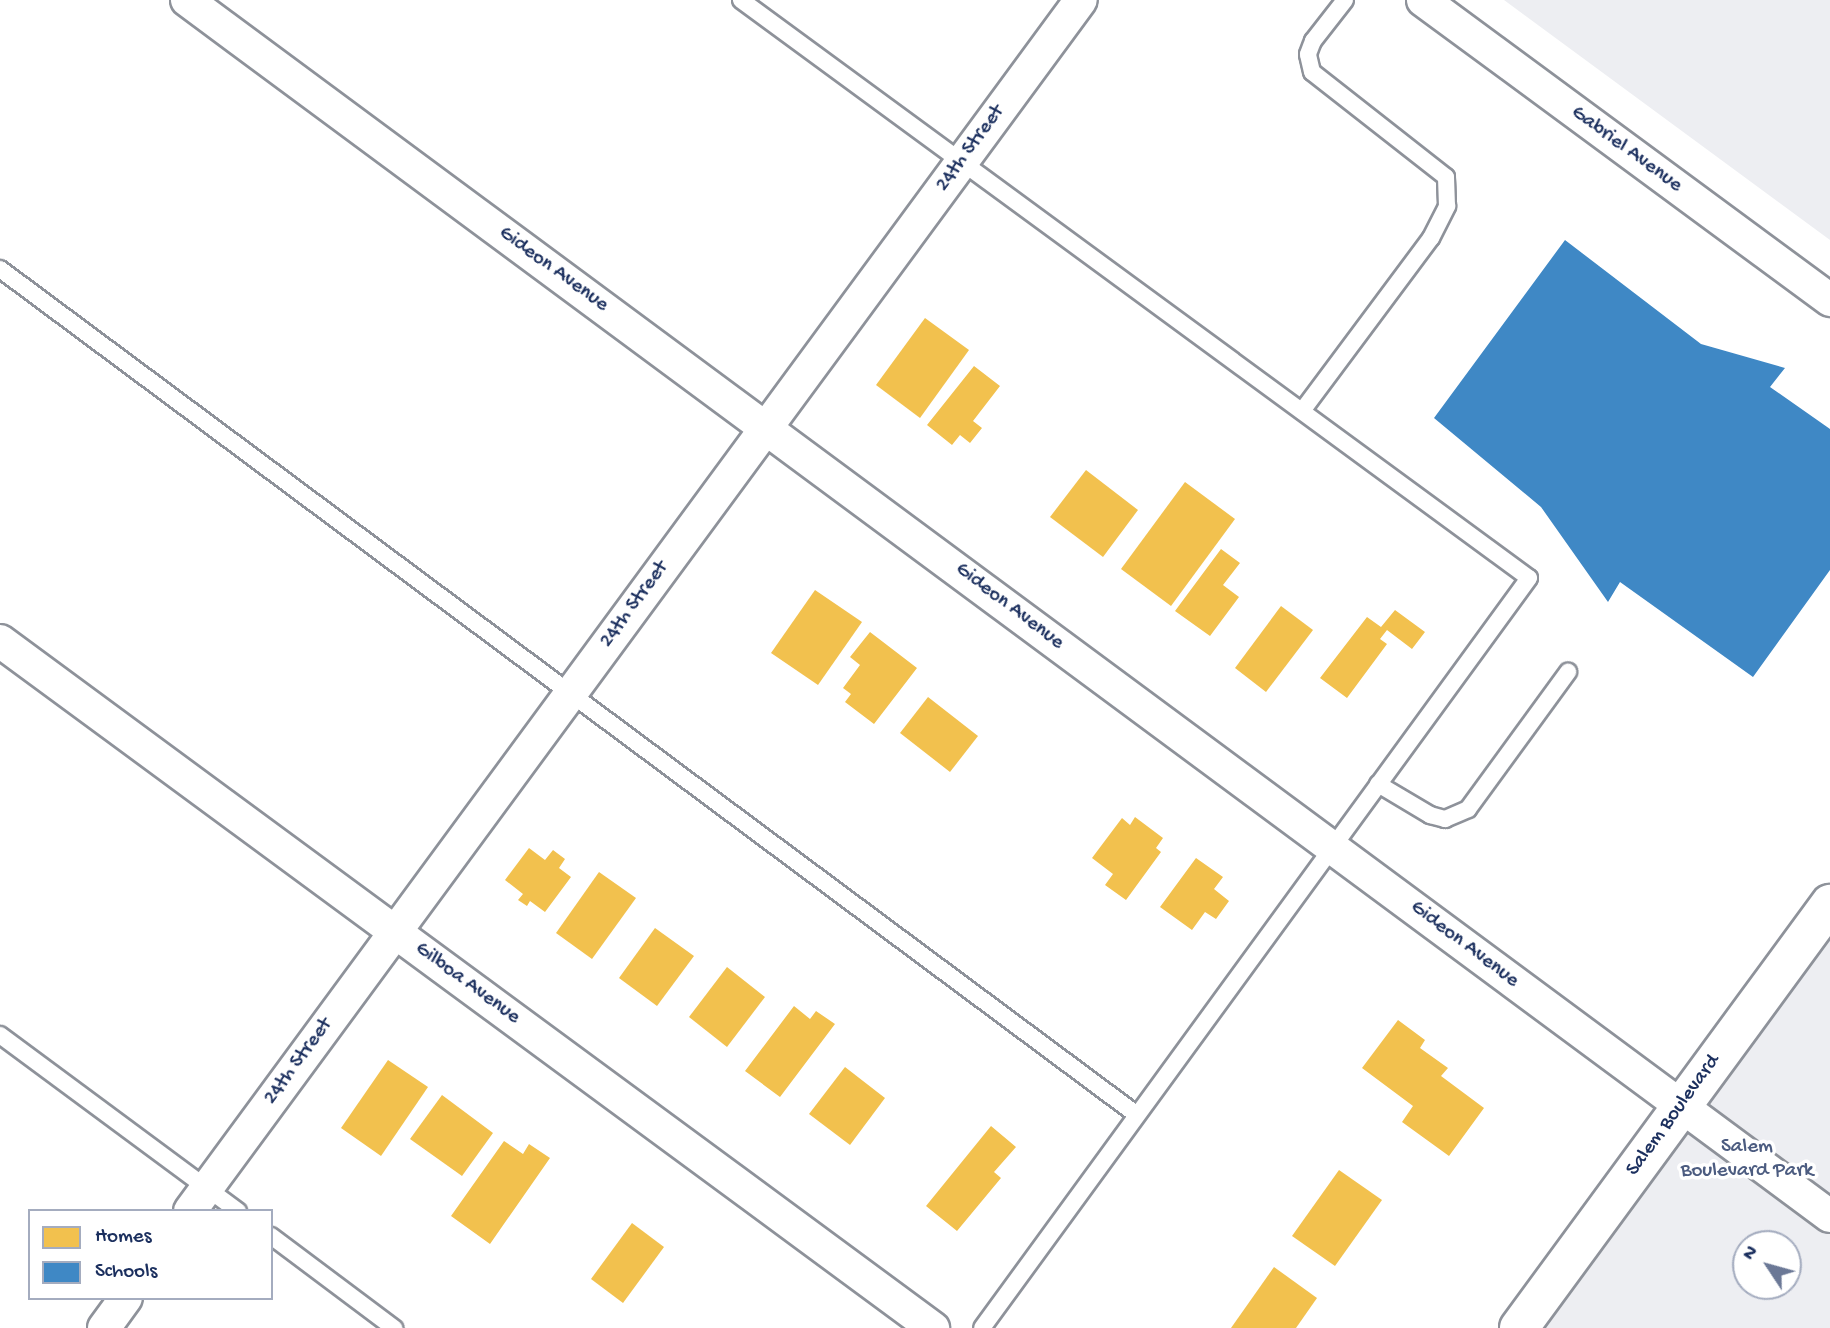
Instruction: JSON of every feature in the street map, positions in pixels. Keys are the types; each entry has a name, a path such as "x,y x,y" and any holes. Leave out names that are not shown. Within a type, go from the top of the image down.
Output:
{"street":[{"name":"Gideon Avenue","path":"187,0 1830,1216"},
{"name":"24th Street","path":"199,1199 1081,0"},
{"name":"Gabriel Avenue","path":"1423,0 1830,300"},
{"name":"Gilboa Avenue","path":"0,641 933,1328"},
{"name":"Salem Boulevard","path":"1519,1328 1830,904"},
{"path":"104,1328 125,1300"}],"lane":[{"path":"741,0 1529,578 982,1328"},
{"path":"1302,411 1431,238 1447,206 1446,177 1312,72 1308,54 1313,41 1345,0"},
{"path":"0,269 1137,1115"},
{"path":"1378,784 1430,815 1445,819 1468,809 1568,672"},
{"path":"0,1035 199,1199 232,1209"},
{"path":"273,1237 394,1328"}],"green space":[{"path":"1504,0 1830,0 1830,240"},
{"name":"Salem Boulevard Park","path":"1830,905 1830,1328 1520,1328"}],"building: Homes":[{"path":"925,318 969,350 920,418 876,385"},
{"path":"974,366 1000,386 973,421 982,428 970,443 960,435 952,445 927,425"},
{"path":"1086,470 1138,510 1103,557 1050,517"},
{"path":"1185,482 1235,519 1171,606 1121,569"},
{"path":"1221,549 1240,563 1223,585 1239,597 1210,636 1175,611"},
{"path":"815,590 862,622 818,685 771,653"},
{"path":"1281,606 1313,630 1266,692 1235,668"},
{"path":"1395,610 1425,632 1412,649 1387,630 1380,639 1387,644 1347,698 1320,678 1367,617 1381,627"},
{"path":"870,632 917,668 874,724 845,702 851,694 843,688 860,665 850,657"},
{"path":"928,697 978,736 950,772 900,733"},
{"path":"1135,817 1163,838 1156,848 1161,852 1126,900 1105,885 1113,874 1092,858 1122,818 1130,825"},
{"path":"529,848 545,860 553,850 565,859 559,868 571,877 545,912 530,901 527,906 518,900 523,894 505,880"},
{"path":"1196,858 1223,877 1214,889 1229,901 1216,919 1205,912 1192,930 1160,907"},
{"path":"599,872 636,898 592,959 556,933"},
{"path":"655,928 694,956 657,1006 619,978"},
{"path":"727,967 765,997 727,1047 689,1017"},
{"path":"794,1006 810,1019 816,1011 835,1024 780,1097 745,1071"},
{"path":"1398,1020 1425,1040 1420,1048 1448,1068 1441,1076 1484,1108 1449,1156 1402,1122 1413,1106 1362,1068"},
{"path":"388,1060 428,1087 381,1156 341,1128"},
{"path":"845,1067 885,1098 850,1145 809,1114"},
{"path":"442,1095 493,1133 462,1176 410,1139"},
{"path":"991,1126 1016,1147 994,1172 1001,1178 957,1231 926,1206"},
{"path":"504,1141 523,1154 529,1144 550,1158 490,1244 451,1216"},
{"path":"1339,1170 1382,1200 1335,1266 1292,1236"},
{"path":"632,1223 664,1247 623,1303 591,1279"},
{"path":"1274,1267 1317,1298 1296,1328 1231,1328"}],"building: Schools":[{"path":"1565,240 1701,344 1785,368 1770,387 1830,429 1830,570 1753,677 1620,582 1608,602 1541,507 1434,418"}]}
